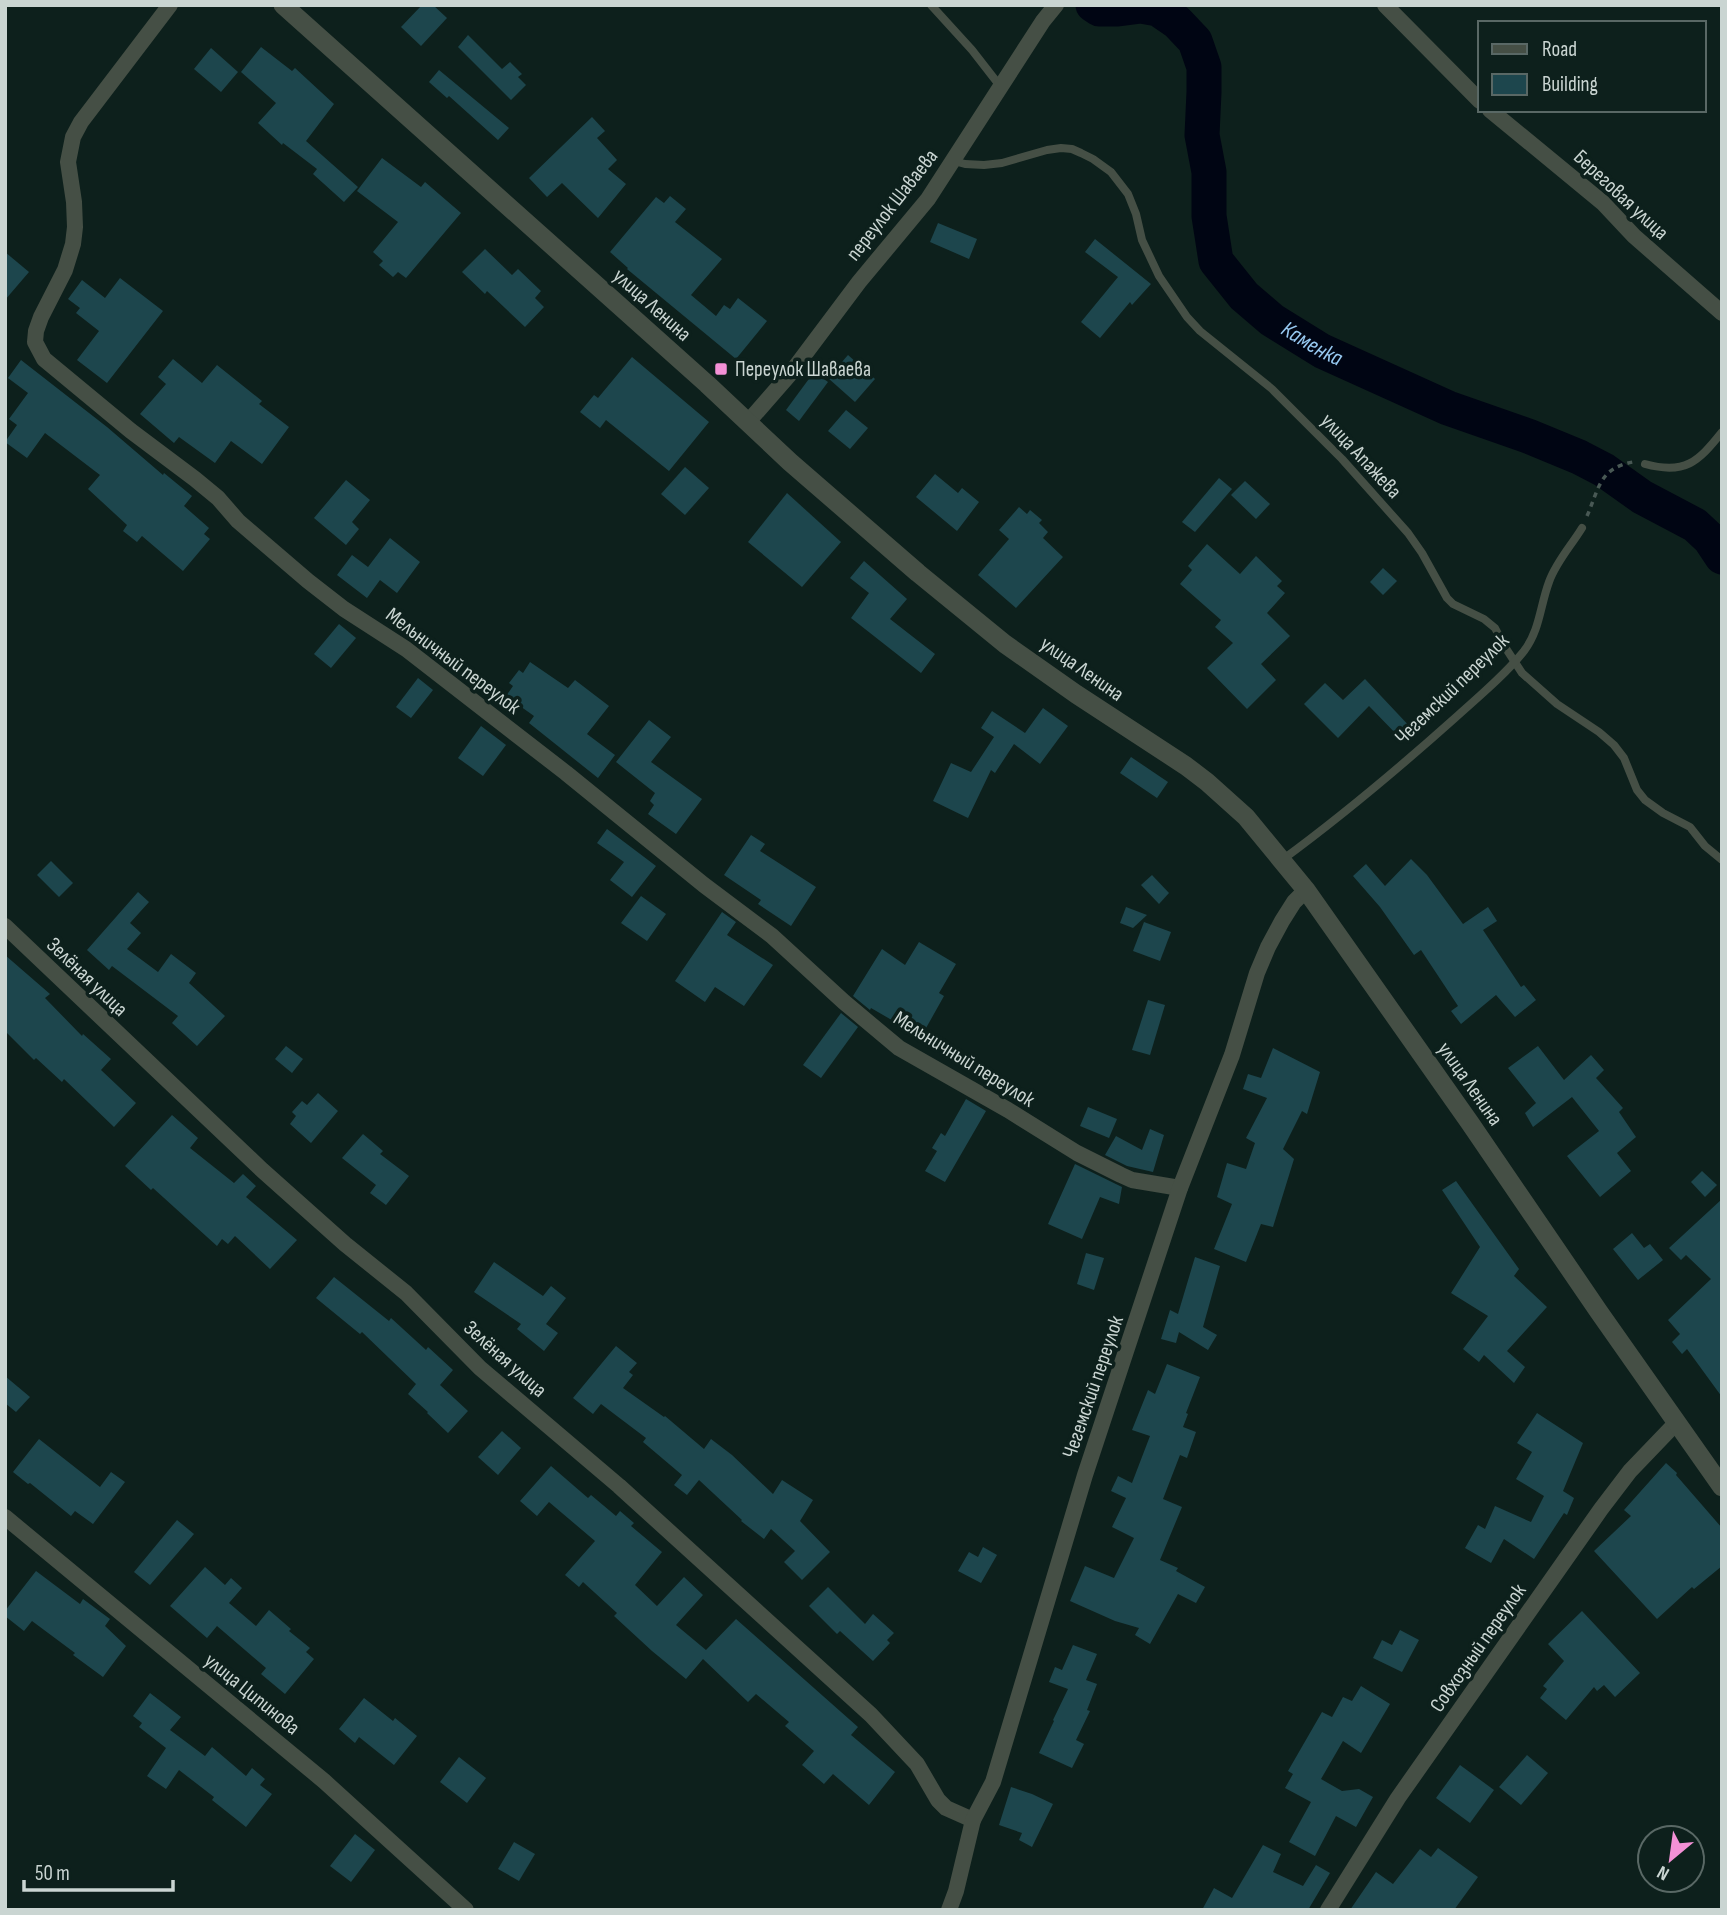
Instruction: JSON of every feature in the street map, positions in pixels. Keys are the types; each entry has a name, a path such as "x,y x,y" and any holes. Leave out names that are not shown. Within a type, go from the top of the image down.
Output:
{"street":[{"name":"Мельничный переулок","path":"170,5 81,122 73,137 68,162 74,202 73,244 65,270 36,331 35,342 44,359 218,498 238,522 307,581 344,609 406,649 566,773 704,885 772,936 899,1048 1087,1159 1132,1180 1180,1188"},
{"name":"улица Ленина","path":"283,5 887,547 1005,644 1186,766 1246,817 1306,890 1722,1487"},
{"name":"переулок Шаваева","path":"748,422 920,209 1056,5"},
{"path":"1385,5 1478,99"},
{"name":"Береговая улица","path":"1492,112 1603,202 1634,236 1722,313"},
{"name":"Чегемский переулок","path":"949,1910 973,1820 993,1782 1085,1475 1180,1188 1232,1055 1257,973 1282,921 1294,902 1306,890"},
{"name":"Зелёная улица","path":"5,926 261,1170 406,1293 480,1368 619,1486 870,1716 917,1764 938,1800 946,1808 973,1820"},
{"name":"Совхозный переулок","path":"1328,1910 1398,1798 1601,1509 1630,1471 1677,1422"},
{"name":"улица Ципинова","path":"5,1517 324,1781 466,1910"}],"lane":[{"path":"931,5 1000,86"},
{"name":"улица Апажева","path":"954,161 984,165 1002,163 1061,148 1082,153 1111,172 1128,194 1154,268 1187,317 1200,331 1272,389 1342,459 1408,533 1447,598 1495,628 1522,673 1557,704 1614,745 1644,800 1690,827 1705,846 1722,860"},
{"path":"1645,464 1666,468 1687,466 1698,460 1722,432"},
{"name":"Чегемский переулок","path":"1282,860 1352,808 1497,680 1524,652 1540,622 1549,581 1558,562 1582,527"}],"path":[{"path":"1582,527 1601,480 1607,472 1622,464 1645,464"}],"building":[{"path":"422,5 433,5 447,18 421,46 401,27"},
{"path":"468,35 502,69 510,62 522,74 518,77 526,85 511,100 458,47"},
{"path":"261,47 292,71 295,68 334,104 306,141 358,187 344,202 313,174 317,169 283,143 282,145 258,123 276,103 241,72"},
{"path":"211,48 238,72 221,92 194,69"},
{"path":"439,70 509,128 498,140 449,96 447,98 429,82"},
{"path":"592,117 605,131 597,138 617,160 608,169 626,184 598,218 562,183 547,197 529,178"},
{"path":"382,158 421,187 425,182 461,213 406,278 398,272 393,277 379,265 383,261 373,252 398,222 357,191"},
{"path":"670,196 686,209 675,222 722,259 691,295 716,316 724,305 730,309 738,298 767,321 736,359 610,252 656,197 664,203"},
{"path":"938,223 977,239 969,259 930,242"},
{"path":"1095,239 1151,284 1132,305 1130,302 1100,338 1081,322 1118,277 1085,252"},
{"path":"485,249 512,275 518,269 541,291 535,298 544,307 525,327 487,291 485,294 462,272"},
{"path":"5,252 29,272 5,300"},
{"path":"120,278 163,311 107,383 77,360 99,331 76,313 80,308 68,299 82,280 105,298"},
{"path":"848,355 875,379 855,402 828,378"},
{"path":"632,357 709,422 669,471 606,420 600,428 580,412 594,395 598,398"},
{"path":"173,359 202,383 217,365 262,401 259,404 289,427 262,464 231,441 215,463 179,437 174,443 140,414 166,384 158,377"},
{"path":"21,360 192,496 184,506 209,528 204,534 210,539 183,571 142,536 137,542 123,531 127,525 88,489 100,475 45,433 27,458 5,442 17,425 9,419 28,393 8,378"},
{"path":"814,372 828,382 799,421 786,410"},
{"path":"846,410 868,428 850,449 828,431"},
{"path":"685,467 709,488 685,515 661,494"},
{"path":"935,474 958,493 962,488 979,502 957,531 916,497"},
{"path":"1219,478 1232,489 1195,532 1182,522"},
{"path":"346,480 370,500 352,522 359,529 346,545 314,518"},
{"path":"1245,481 1270,504 1256,519 1231,495"},
{"path":"787,493 841,542 802,587 748,542"},
{"path":"1019,507 1027,514 1030,510 1042,520 1039,523 1048,532 1043,538 1063,557 1016,608 978,575 1009,539 999,530"},
{"path":"390,538 420,562 397,593 380,580 367,598 337,575 352,555 368,567"},
{"path":"1207,544 1240,574 1256,556 1282,581 1277,586 1285,593 1267,613 1290,636 1261,664 1276,680 1247,709 1207,668 1233,643 1215,627 1221,620 1180,584 1192,570 1188,566"},
{"path":"864,561 907,599 890,619 935,654 921,673 851,618 869,593 850,578"},
{"path":"1383,568 1397,581 1383,595 1370,582"},
{"path":"339,624 356,638 331,668 314,654"},
{"path":"530,662 568,688 575,680 609,706 587,734 615,755 598,778 529,723 534,716 506,696 513,686 509,683 519,670 523,673"},
{"path":"418,678 433,690 411,718 396,707"},
{"path":"1365,679 1413,730 1402,740 1369,706 1338,738 1304,704 1325,683 1343,700"},
{"path":"1043,708 1068,726 1040,764 1014,744 995,773 991,770 968,818 933,801 951,763 971,772 994,737 981,728 992,711 1025,733"},
{"path":"649,720 671,737 651,762 702,799 676,834 648,814 654,805 650,801 655,793 616,762"},
{"path":"481,726 506,745 483,776 458,758"},
{"path":"1131,757 1168,782 1157,798 1120,773"},
{"path":"607,829 656,866 632,897 610,880 624,862 597,843"},
{"path":"751,835 765,844 760,851 816,887 791,926 758,904 761,900 724,875"},
{"path":"1411,859 1427,875 1463,924 1488,907 1497,921 1483,930 1521,987 1524,985 1536,1000 1515,1017 1496,995 1461,1024 1451,1011 1458,1006 1421,950 1414,955 1380,907 1353,876 1366,864 1385,886"},
{"path":"51,861 73,883 59,897 37,875"},
{"path":"1152,875 1169,893 1159,904 1141,885"},
{"path":"138,892 149,902 130,923 141,933 127,949 158,972 171,954 196,973 189,983 225,1016 197,1046 172,1023 178,1016 112,966 109,970 87,950"},
{"path":"641,896 666,914 647,941 621,923"},
{"path":"1126,907 1147,915 1133,928 1120,923"},
{"path":"722,912 736,922 727,935 773,965 744,1006 715,987 705,1002 675,981"},
{"path":"1144,922 1171,932 1160,961 1133,951"},
{"path":"919,942 956,964 939,993 944,996 921,1037 871,1008 870,1010 853,996 882,949 905,965"},
{"path":"5,955 50,994 45,998 82,1036 83,1034 111,1059 101,1070 136,1103 114,1127 64,1079 62,1082 36,1058 34,1060 5,1031"},
{"path":"1148,1000 1165,1005 1150,1055 1132,1050"},
{"path":"841,1013 858,1027 821,1078 803,1065"},
{"path":"286,1046 303,1059 292,1073 275,1059"},
{"path":"1538,1046 1564,1080 1591,1055 1604,1070 1596,1078 1623,1108 1619,1112 1636,1137 1617,1153 1631,1171 1600,1197 1567,1156 1599,1131 1572,1097 1533,1127 1525,1113 1536,1103 1508,1068"},
{"path":"1273,1048 1320,1072 1307,1114 1302,1111 1283,1149 1294,1159 1273,1227 1261,1224 1246,1262 1214,1249 1232,1204 1217,1197 1227,1163 1246,1169 1255,1143 1246,1138 1267,1098 1243,1089 1248,1074 1261,1078"},
{"path":"318,1093 338,1111 311,1143 290,1124 296,1116 292,1112 302,1101 307,1105"},
{"path":"966,1099 986,1111 945,1182 925,1171 937,1151 932,1148 941,1133 945,1136"},
{"path":"1088,1107 1117,1119 1109,1138 1080,1126"},
{"path":"172,1115 198,1138 190,1148 234,1183 243,1174 256,1186 246,1197 297,1240 270,1269 235,1236 228,1244 222,1239 217,1246 125,1166"},
{"path":"1150,1129 1164,1135 1153,1172 1127,1166 1105,1155 1116,1136 1142,1150"},
{"path":"363,1134 383,1151 380,1154 409,1176 386,1205 370,1193 376,1185 342,1158"},
{"path":"1075,1164 1122,1187 1119,1204 1100,1197 1082,1239 1048,1224"},
{"path":"1702,1171 1717,1185 1705,1197 1691,1182"},
{"path":"1456,1181 1519,1269 1514,1276 1547,1307 1507,1351 1525,1367 1514,1383 1484,1355 1479,1362 1463,1349 1488,1316 1451,1293 1480,1247 1442,1190"},
{"path":"1722,1199 1722,1397 1687,1349 1682,1354 1672,1342 1680,1334 1668,1320 1711,1279 1686,1255 1681,1260 1669,1248"},
{"path":"1632,1233 1644,1248 1650,1244 1663,1260 1638,1280 1613,1249"},
{"path":"1086,1253 1104,1258 1094,1290 1077,1284"},
{"path":"1195,1257 1220,1266 1203,1327 1217,1335 1208,1350 1179,1332 1176,1343 1161,1339 1170,1310 1178,1314"},
{"path":"494,1262 543,1296 551,1286 566,1298 546,1324 558,1333 544,1351 517,1329 521,1324 474,1292"},
{"path":"334,1277 389,1321 391,1318 453,1370 440,1385 468,1411 448,1433 408,1394 416,1384 362,1332 360,1334 316,1298"},
{"path":"616,1346 637,1363 629,1372 633,1375 623,1388 665,1416 704,1449 711,1439 773,1494 782,1480 813,1500 800,1521 830,1552 802,1580 784,1562 795,1551 771,1529 764,1539 741,1521 699,1480 687,1495 674,1485 682,1475 643,1442 646,1438 601,1404 593,1414 573,1398"},
{"path":"1167,1364 1200,1377 1183,1427 1196,1432 1187,1458 1180,1455 1163,1499 1182,1507 1160,1560 1178,1568 1176,1571 1205,1587 1196,1603 1178,1594 1150,1644 1135,1635 1139,1628 1115,1621 1070,1601 1085,1566 1114,1578 1134,1538 1112,1527 1126,1498 1111,1491 1118,1476 1132,1483 1150,1436 1132,1430 1148,1390 1155,1394"},
{"path":"5,1376 30,1397 16,1412 5,1403"},
{"path":"1537,1413 1583,1443 1563,1491 1574,1498 1567,1515 1564,1513 1534,1559 1504,1539 1491,1563 1465,1548 1478,1525 1485,1529 1495,1506 1531,1522 1544,1496 1516,1479 1532,1452 1517,1443"},
{"path":"502,1431 521,1448 498,1475 478,1457"},
{"path":"39,1439 100,1487 111,1472 125,1482 93,1524 75,1511 71,1516 13,1472"},
{"path":"1666,1463 1722,1528 1722,1566 1694,1589 1692,1587 1657,1619 1594,1551 1631,1516 1624,1510"},
{"path":"551,1466 588,1498 591,1495 616,1516 620,1511 634,1523 631,1526 662,1552 635,1585 657,1606 684,1577 703,1595 676,1625 706,1650 736,1619 858,1727 851,1735 895,1772 869,1805 833,1774 824,1784 802,1765 814,1751 785,1726 789,1722 756,1694 748,1702 703,1659 686,1679 614,1616 617,1613 583,1582 579,1587 565,1575 595,1541 549,1502 537,1516 520,1501"},
{"path":"177,1520 194,1534 150,1585 134,1572"},
{"path":"983,1547 997,1555 981,1583 958,1571 969,1552 978,1557"},
{"path":"205,1567 225,1585 231,1578 242,1588 229,1603 256,1626 269,1610 310,1648 306,1652 314,1659 285,1694 261,1674 266,1668 217,1626 207,1638 170,1606"},
{"path":"36,1571 80,1604 83,1599 110,1619 105,1626 126,1646 103,1677 32,1621 24,1631 5,1616 5,1611"},
{"path":"828,1587 865,1624 873,1614 894,1633 887,1640 890,1643 873,1661 840,1631 837,1634 809,1606"},
{"path":"1582,1611 1640,1673 1615,1697 1604,1685 1597,1691 1594,1687 1566,1720 1540,1698 1547,1689 1543,1686 1564,1661 1548,1644"},
{"path":"1400,1630 1419,1640 1402,1672 1373,1658 1382,1640 1392,1645"},
{"path":"1073,1645 1097,1654 1086,1680 1097,1684 1087,1710 1090,1711 1076,1740 1084,1744 1072,1768 1039,1753 1068,1689 1049,1682 1055,1667 1062,1670"},
{"path":"1361,1686 1390,1704 1361,1753 1343,1741 1321,1779 1342,1791 1359,1789 1373,1797 1356,1827 1336,1816 1315,1856 1289,1842 1311,1802 1285,1788 1293,1774 1288,1771 1322,1712 1332,1717 1343,1697 1352,1701"},
{"path":"150,1693 181,1717 170,1730 205,1756 212,1747 246,1776 252,1768 265,1779 260,1785 272,1794 246,1827 212,1800 214,1797 179,1770 166,1789 147,1776 166,1748 139,1727 142,1723 133,1716"},
{"path":"364,1698 417,1736 394,1765 359,1737 355,1743 339,1729"},
{"path":"1527,1755 1548,1773 1521,1805 1499,1787"},
{"path":"459,1757 486,1778 467,1803 440,1782"},
{"path":"1460,1765 1494,1790 1470,1823 1436,1798"},
{"path":"1011,1787 1053,1804 1032,1847 1019,1840 1022,1833 999,1825"},
{"path":"355,1834 375,1850 351,1882 330,1866"},
{"path":"514,1842 535,1854 519,1881 498,1869"},
{"path":"1263,1845 1281,1854 1273,1872 1303,1886 1316,1865 1330,1873 1308,1910 1202,1910 1214,1888 1232,1898"},
{"path":"1438,1848 1478,1877 1454,1910 1350,1910 1376,1872 1393,1884 1420,1849 1431,1857"}],"waterway":[{"name":"Каменка","path":"1093,5 1099,9 1141,6 1158,9 1177,22 1195,41 1204,67 1202,135 1209,172 1209,216 1216,261 1244,296 1272,320 1322,351 1448,408 1528,436 1604,470 1642,497 1695,525 1710,539 1722,557"}],"place":[{"name":"Переулок Шаваева","path":"721,369"}]}
